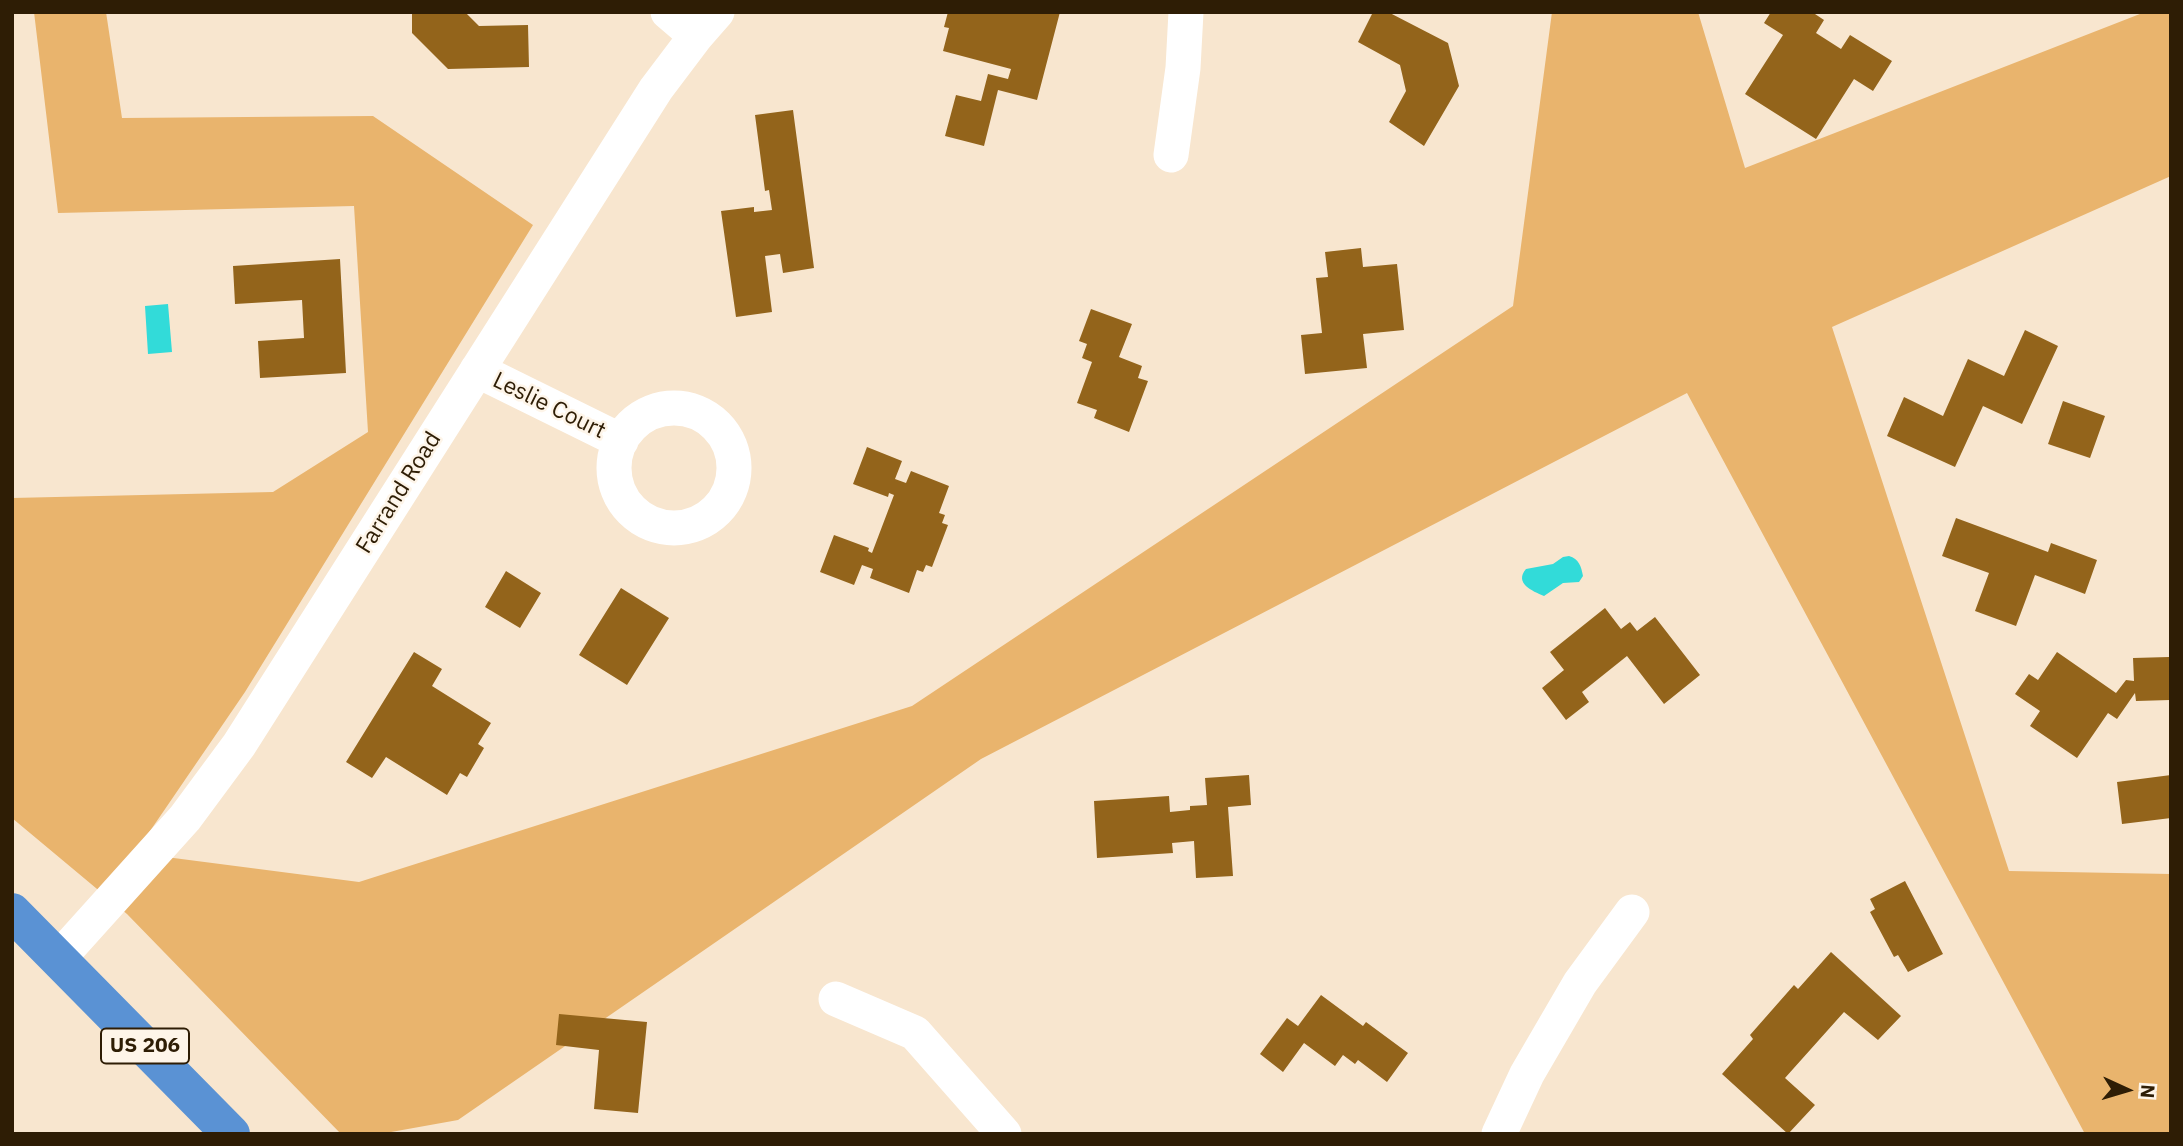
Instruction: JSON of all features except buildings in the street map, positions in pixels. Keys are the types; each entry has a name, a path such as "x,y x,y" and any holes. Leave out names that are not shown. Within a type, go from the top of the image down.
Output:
{"highway":[{"name":"US 206","path":"12,912 231,1134"}],"street":[{"path":"668,12 707,24"},
{"path":"1171,155 1183,68 1186,12"},
{"name":"Farrand Road","path":"59,958 186,818 239,745 656,89 707,24"},
{"name":"Leslie Court","path":"477,370 621,441"},
{"path":"1499,1134 1527,1074 1580,982 1632,912"},
{"path":"836,999 915,1033 1004,1134"}],"shaded area":[{"path":"34,12 106,12 122,118 373,116 533,225 245,692 135,853 359,882 912,706 1513,306 1552,12 1698,12 1745,168 2145,12 2171,12 2171,176 1832,327 2009,871 2171,874 2171,1134 2085,1134 1687,393 981,759 458,1120 380,1134 341,1134 127,914 12,818 12,498 273,492 368,432 354,206 58,213"}],"water":[{"path":"168,304 172,352 148,354 145,306"},
{"path":"1569,556 1580,566 1583,576 1579,582 1563,583 1544,596 1523,582 1526,569 1553,564"}]}
